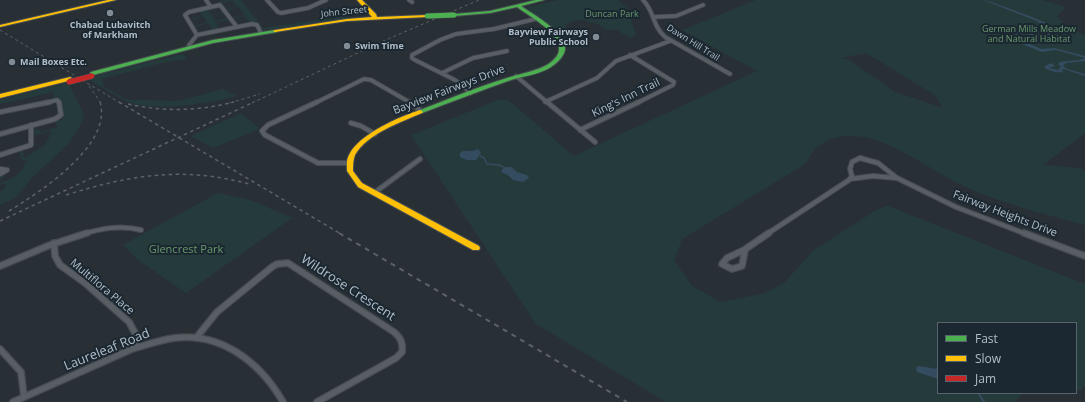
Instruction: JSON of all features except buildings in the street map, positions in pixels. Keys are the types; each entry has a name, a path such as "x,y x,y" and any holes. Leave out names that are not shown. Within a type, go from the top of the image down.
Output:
{"street":[{"path":"0,26 109,0"},
{"path":"206,0 210,7"},
{"path":"267,0 278,12 281,13 307,8 326,0"},
{"path":"359,0 374,15 375,18"},
{"name":"John Street","path":"0,97 92,75 213,42 220,42 261,33 347,20 484,13 542,0"},
{"name":"Dawn Hill Trail","path":"643,0 650,7 658,31 670,41 730,74"},
{"path":"197,35 185,14 218,5 222,6 237,27"},
{"path":"653,17 676,16 703,5"},
{"name":"Bayview Fairways Drive","path":"349,163 355,149 364,141 404,118 516,76 535,72 550,65 556,60 561,51 562,44 559,38 518,6"},
{"path":"471,93 455,80 415,60 412,58 412,55 440,40 456,34 494,29 535,19"},
{"path":"189,45 197,35 237,27 256,25 261,33"},
{"path":"545,102 597,78 612,63 670,41"},
{"path":"442,73 472,58 507,51"},
{"name":"King's Inn Trail","path":"580,130 673,84 674,82 663,74 630,55"},
{"path":"516,76 545,102 595,142"},
{"path":"421,111 412,103 370,80 364,79 268,125 262,130 265,135 316,162 328,164 349,163 350,173 354,180 374,193 476,248"},
{"path":"0,112 53,100 59,101 60,116 0,134"},
{"path":"351,123 361,126 375,134"},
{"path":"0,154 31,145 31,125"},
{"path":"374,193 420,158"},
{"name":"Fairway Heights Drive","path":"849,180 852,176 850,169 852,162 860,158 878,163 897,178 948,203 985,219 1085,256"},
{"path":"0,169 7,169 0,174"},
{"name":"Fairway Heights Drive","path":"746,250 742,266 735,269 727,268 722,264 725,258 746,250 791,217 849,180 864,175 897,178"},
{"path":"0,266 54,244 88,233 126,226 136,227 141,230"},
{"name":"Multiflora Place","path":"54,244 55,256 60,265 129,322 135,333 138,346"},
{"name":"Wildrose Crescent","path":"196,338 217,312 272,267 277,264 288,262 400,336 402,341 402,352 396,358 317,402"},
{"name":"Laureleaf Road","path":"13,402 138,346 166,340 196,338 216,341 236,350 268,379 283,402"},
{"path":"0,349 21,372 24,379 24,397"}],"green space":[{"path":"233,0 220,4 212,4"},
{"path":"233,0 241,0 263,28 345,16 350,18 264,30 256,24 256,22 238,25 251,21 247,20 245,16 233,18 245,15 239,7 228,11 227,9 238,7 236,4 234,5"},
{"name":"Duncan Park","path":"558,0 618,0 627,8 636,35 630,38 617,30 608,30 594,22 591,23 582,19 565,24 567,29 559,31 525,8"},
{"name":"German Mills Meadow and Natural Habitat","path":"756,0 1042,0 1066,7 1057,16 1065,25 1085,36 1085,133 1043,165 1080,168 1085,171 1085,225 993,198 948,178 892,147 873,139 854,136 835,138 817,147 805,164 682,239 674,260 692,286 721,302 765,293 785,282 814,250 878,209 888,206 1085,284 1085,386 1081,390 1077,391 1077,322 937,322 937,394 1023,394 1014,402 666,402 536,324 411,135 498,100 508,100 574,156 757,71 682,30","holes":["866,53 935,95 943,108 895,92 848,59 841,58"]},
{"path":"207,9 211,15 223,13 212,15 215,21 227,18 228,20 216,22 219,28 231,26 202,33 199,32 212,29 208,23 195,26 207,22 203,16 192,20 191,18 202,16 200,11"},
{"path":"182,54 187,58 165,62 102,79 104,87 126,99 131,100 179,101 223,89 237,96 181,106 166,107 138,105 127,101 87,78"},
{"path":"72,82 70,87 82,110 84,119 69,143 31,179 15,198 0,205 0,192 6,187 6,183 1,185 1,176 3,174 4,176 2,182 14,177 23,169 25,162 28,161 28,159 23,161 21,159 20,151 1,157 25,149 23,152 24,158 44,146 49,139 51,130 35,135 34,127 37,125 35,131 40,130 40,132 57,127 55,120 62,120 64,116 63,109 65,109 63,108 62,100 58,99 58,96 53,99 53,92 0,104 0,100"},
{"path":"241,113 259,128 213,148 191,136"},
{"name":"Glencrest Park","path":"218,193 250,200 292,218 186,293 137,259 123,245"}],"water":[{"path":"983,0 1004,6 1042,21 1046,23 1051,31 1051,37 1037,37 1024,33 1016,36 1016,38 1041,49 1054,48 1085,56 1085,58 1056,50 1042,52 1019,43 1011,38 1011,36 1024,32 1046,35 1046,29 1037,21"},
{"path":"1085,58 1085,61 1066,63 1063,66 1067,69 1085,74 1085,76 1064,69 1062,70 1063,72 1058,72 1048,70 1044,67 1051,63 1055,66 1049,68 1058,70 1061,67 1058,64 1060,62"},
{"path":"478,149 481,153 476,160 467,160 460,157 460,153 463,151"},
{"path":"504,167 511,167 517,172 527,175 529,178 523,182 513,180 508,175 501,172"},
{"path":"918,366 937,369 937,379 917,372 916,368"}],"waterway":[{"path":"480,156 484,158 487,164 499,165 503,167"},
{"path":"979,394 984,402"}],"railway":[{"path":"252,103 381,42 479,0"},
{"path":"0,30 120,103"},
{"path":"89,86 101,103"},
{"path":"231,103 260,94"},
{"path":"9,211 55,180 71,166 85,150 96,134 101,118 100,102"},
{"path":"119,102 178,137"},
{"path":"178,137 254,102"},
{"path":"128,104 141,107 195,109 231,103"},
{"path":"0,221 178,137"},
{"path":"178,137 341,234"},
{"path":"66,195 112,182 157,175 202,175 225,178 249,184"},
{"path":"339,233 627,402"}],"traffic: fast":[{"path":"454,15 490,12 542,0"},
{"path":"420,112 513,77 539,70 549,66 556,60 562,50 560,41 556,35 544,24 518,6"},
{"path":"427,16 454,15"},
{"path":"93,73 213,42 275,31"}],"traffic: slow":[{"path":"0,26 114,0"},
{"path":"359,0 374,15 375,18"},
{"path":"275,31 347,20 427,16"},
{"path":"0,96 70,79"},
{"path":"420,112 383,129 365,140 352,155 350,161 350,171 360,185 476,248"}],"traffic: jam":[{"path":"69,82 92,76"}],"place":[{"name":"Chabad Lubavitch of Markham","path":"110,13"},
{"name":"Bayview Fairways Public School","path":"596,37"},
{"name":"Swim Time","path":"347,46"},
{"name":"Mail Boxes Etc.","path":"12,62"}]}
